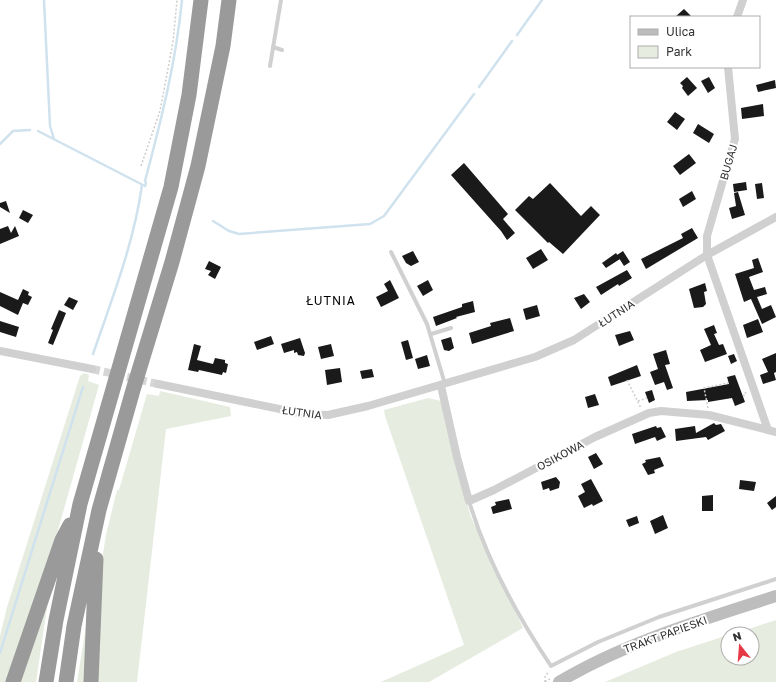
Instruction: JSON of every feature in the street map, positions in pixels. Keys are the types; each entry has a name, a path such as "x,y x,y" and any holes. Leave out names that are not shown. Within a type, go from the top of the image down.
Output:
{"highway":[{"path":"46,682 56,620 80,504 171,187 189,95 202,0"},
{"path":"66,682 74,626 99,510 133,390 172,262 194,180 223,46 230,0"},
{"path":"13,682 62,540 80,504"},
{"path":"91,682 93,609 99,510"}],"street":[{"path":"737,16 743,0"},
{"name":"BUGAJ","path":"707,255 708,232 735,139 728,68"},
{"name":"ŁUTNIA","path":"158,384 298,413 328,416 443,385 535,358 574,340 707,255 776,217"},
{"name":"OSIKOWA","path":"707,255 772,431"},
{"path":"0,351 92,369"},
{"path":"443,385 457,457 469,501"},
{"name":"OSIKOWA","path":"469,501 494,490 586,441 644,415 661,412 709,415 772,431"},
{"name":"TRAKT PAPIESKI","path":"564,681 609,655 644,640 776,596"}],"lane":[{"path":"270,66 281,0"},
{"path":"273,47 282,50"},
{"path":"390,252 431,334 443,385"},
{"path":"431,334 452,328"},
{"path":"469,501 477,527 524,626 551,666 598,642 659,617 776,579"}],"path":[{"path":"142,166 160,111 173,42 177,0"},
{"path":"627,380 644,415"},
{"path":"709,415 705,390 706,387 728,383"},
{"path":"638,401 647,398"},
{"path":"545,682 545,677 551,666"}],"green space":[{"path":"84,373 89,375 88,381 99,385 51,555 7,682 0,682 0,636 7,607 80,376"},
{"path":"160,391 230,407 231,416 166,429 137,682 95,682 100,572 106,535 117,490 119,490 147,394 159,396"},
{"path":"428,398 441,401 456,468 471,517 523,628 429,682 381,682 464,645 384,410"},
{"path":"49,594 36,682 20,682"},
{"path":"87,620 87,682 77,682"},
{"path":"776,620 776,682 605,682 676,652 720,638 720,666 760,666 760,626 758,626"}],"building":[{"path":"684,9 691,16 676,16"},
{"path":"687,77 697,88 688,96 680,83"},
{"path":"709,77 715,88 708,93 701,81"},
{"path":"775,80 776,88 758,92 756,85"},
{"path":"763,104 764,116 742,119 741,108"},
{"path":"675,112 685,119 677,130 667,122"},
{"path":"698,124 714,134 709,143 693,133"},
{"path":"689,154 696,163 680,175 673,166"},
{"path":"464,163 508,214 503,219 515,233 507,240 501,231 451,175"},
{"path":"746,182 747,190 734,192 733,184"},
{"path":"550,183 581,216 591,206 600,215 563,254 549,242 548,243 515,210 529,196 533,199"},
{"path":"762,183 764,198 757,199 755,184"},
{"path":"692,191 696,199 683,207 679,199"},
{"path":"738,192 745,215 732,219 729,208 736,206 734,193"},
{"path":"6,201 10,213 0,207 0,203"},
{"path":"23,210 33,215 28,223 19,218"},
{"path":"8,226 11,233 15,226 19,236 0,244 0,229"},
{"path":"692,228 698,238 646,269 641,259 683,238 681,234"},
{"path":"541,249 548,260 533,269 526,258"},
{"path":"413,251 419,262 411,266 406,263 402,256"},
{"path":"623,251 630,262 624,266 617,255"},
{"path":"616,253 620,259 606,268 602,263"},
{"path":"758,258 763,272 749,277 754,290 765,287 767,294 757,297 762,309 771,305 776,317 762,324 751,299 744,302 735,274 754,268 752,260"},
{"path":"209,261 221,267 215,279 208,275 211,271 205,269"},
{"path":"627,270 632,278 619,286 618,284 601,295 596,287"},
{"path":"390,280 399,298 381,307 376,297 388,291 384,284"},
{"path":"428,280 433,290 423,296 417,286"},
{"path":"705,283 707,291 704,292 706,304 703,307 694,308 689,289"},
{"path":"23,289 29,292 28,295 32,297 28,305 23,303 18,315 0,306 0,292 18,300"},
{"path":"584,294 590,302 581,309 574,298"},
{"path":"69,297 78,301 73,310 64,305"},
{"path":"473,301 475,312 456,317 457,318 436,326 433,317 462,307 462,304"},
{"path":"537,305 540,316 526,320 523,309"},
{"path":"59,310 66,313 53,345 48,343 53,330 51,329"},
{"path":"510,318 514,331 472,344 469,333 491,326 490,323"},
{"path":"758,319 763,332 747,338 743,325"},
{"path":"0,321 19,327 16,337 0,332"},
{"path":"714,325 717,333 714,334 719,345 723,344 727,354 705,362 700,350 711,345 704,329"},
{"path":"630,331 634,340 619,346 615,335"},
{"path":"271,336 274,344 257,350 254,342"},
{"path":"451,337 454,348 449,351 444,350 441,340"},
{"path":"300,338 305,353 304,356 298,355 297,352 294,353 294,350 284,353 281,344"},
{"path":"408,340 413,358 406,360 401,342"},
{"path":"194,344 201,346 197,360 213,364 215,358 225,360 225,363 228,364 226,373 223,372 222,375 199,370 198,372 188,370"},
{"path":"331,344 334,356 321,359 318,347"},
{"path":"666,350 670,364 665,365 673,388 667,390 664,382 655,385 650,372 658,369 653,354"},
{"path":"776,353 776,372 774,373 776,380 763,384 760,375 768,372 762,359"},
{"path":"734,354 737,361 731,364 728,356"},
{"path":"427,355 430,366 418,369 415,359"},
{"path":"637,365 641,376 611,386 608,377"},
{"path":"340,368 342,382 327,385 325,370"},
{"path":"372,369 374,377 362,379 360,371"},
{"path":"735,375 745,402 735,406 732,398 708,402 708,400 687,401 686,392 729,384 727,377"},
{"path":"652,390 655,400 649,403 645,392"},
{"path":"595,394 599,405 588,408 585,397"},
{"path":"714,423 716,425 721,424 725,431 708,440 706,437 676,441 675,429 695,426 696,433"},
{"path":"656,426 657,428 661,427 666,437 657,441 655,437 635,444 632,434"},
{"path":"596,453 603,464 594,469 588,457"},
{"path":"660,457 664,466 654,470 655,473 648,475 642,464 646,462 645,460"},
{"path":"556,477 560,482 559,488 550,491 549,488 543,490 541,482"},
{"path":"591,479 603,501 593,506 592,504 584,508 578,496 585,492 581,484"},
{"path":"740,480 756,482 754,491 739,489"},
{"path":"713,495 713,511 702,511 702,496"},
{"path":"776,496 776,507 772,510 767,503"},
{"path":"509,499 512,509 493,514 491,507 496,505 495,502"},
{"path":"663,515 668,528 655,534 650,521"},
{"path":"637,516 639,523 629,527 626,520"}],"waterway":[{"path":"44,0 50,126 54,139"},
{"path":"145,186 172,69 182,0"},
{"path":"517,35 542,0"},
{"path":"479,87 512,41"},
{"path":"213,221 229,231 239,234 370,224 384,216 474,94"},
{"path":"0,144 13,131 30,130"},
{"path":"38,131 143,185"},
{"path":"93,354 115,292 128,249 134,228 142,185"},
{"path":"0,653 83,387"}],"tunnel":[{"path":"92,369 158,384"}],"district":[{"name":"ŁUTNIA","path":"331,300"}]}
